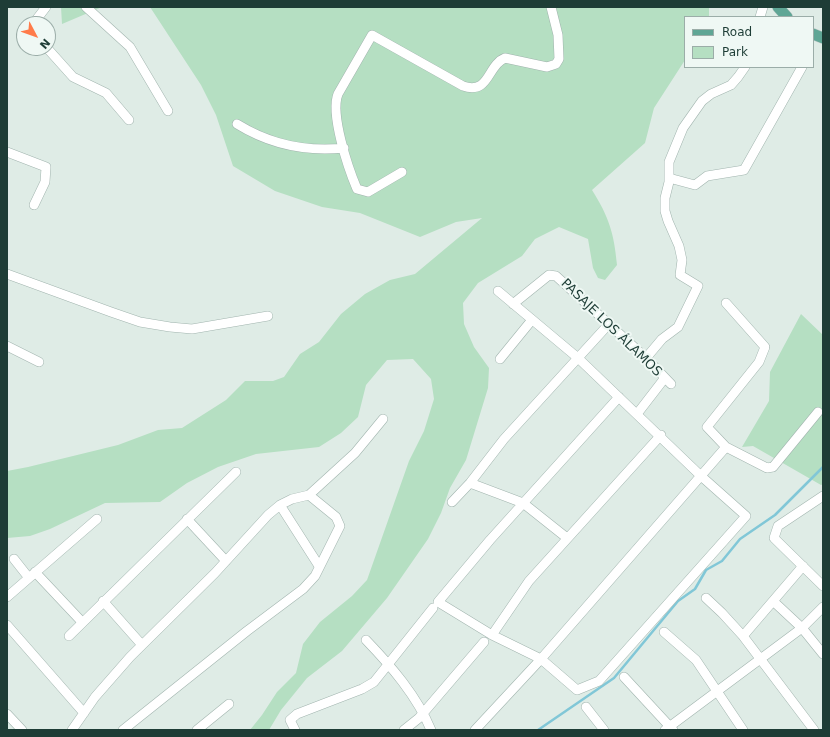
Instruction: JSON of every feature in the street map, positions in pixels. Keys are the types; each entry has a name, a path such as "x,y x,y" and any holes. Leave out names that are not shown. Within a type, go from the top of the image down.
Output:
{"main road":[{"path":"778,7 786,16"}],"street":[{"path":"39,16 46,7"},
{"path":"86,7 130,47 168,111"},
{"path":"402,172 368,192 357,189 349,168 336,115 336,99 372,35 464,86 481,86 498,61 505,58 547,67 556,64 559,59 558,35 551,7"},
{"path":"54,56 72,77 106,93 129,120"},
{"path":"646,358 662,339 678,327 698,286 680,275 682,260 680,246 665,211 669,178 668,167 674,147 683,128 698,106 711,94 731,84 744,68"},
{"path":"669,178 695,185 707,176 744,170 801,68"},
{"path":"237,124 268,140 292,147 318,150 344,148"},
{"path":"7,152 46,167 45,182 34,205"},
{"path":"7,274 140,322 170,327 192,329 268,316"},
{"name":"PASAJE LOS ÁLAMOS","path":"513,304 550,274 556,276 646,358 668,382 637,414"},
{"path":"498,292 531,321 578,358 661,435 701,476 746,516 599,681 577,690 541,659 492,635 438,602 523,503 619,397"},
{"path":"726,303 765,347 759,362 707,427 726,447 767,468 773,467 818,412"},
{"path":"500,359 531,321"},
{"path":"452,502 470,484 504,439 608,325"},
{"path":"7,346 39,362"},
{"path":"72,730 95,697 142,645 280,505 292,499 309,495 355,453 383,419"},
{"path":"492,635 529,581 661,435"},
{"path":"476,730 541,659 726,447"},
{"path":"69,636 236,472"},
{"path":"470,484 523,503 567,538"},
{"path":"123,730 247,631 299,593 311,582 339,529 340,522 309,495"},
{"path":"823,496 778,526 774,538 823,586"},
{"path":"280,505 319,566"},
{"path":"7,597 97,519"},
{"path":"187,519 226,561"},
{"path":"14,559 82,622"},
{"path":"743,636 803,566"},
{"path":"706,598 743,636 814,730"},
{"path":"103,601 142,645"},
{"path":"773,601 802,628 823,654"},
{"path":"624,677 670,729 802,628 823,607"},
{"path":"295,730 290,720 297,714 366,688 374,682 433,608"},
{"path":"7,625 84,714"},
{"path":"664,632 696,660 742,730"},
{"path":"366,640 389,664 424,712 430,730"},
{"path":"404,730 424,712 484,642"},
{"path":"197,730 229,704"},
{"path":"586,707 604,730"},
{"path":"7,714 22,730"}],"green space":[{"path":"61,7 102,7 62,24"},
{"path":"150,7 709,7 709,16 684,16 684,62 654,108 645,143 592,190 607,217 616,254 617,265 605,280 598,278 593,268 588,239 559,227 535,239 522,256 478,283 463,303 464,324 474,347 489,368 488,388 466,460 450,488 441,513 428,539 387,598 342,651 307,678 281,710 269,730 250,730 277,692 296,673 303,644 320,622 352,596 367,580 409,461 424,431 434,399 431,379 413,359 387,360 366,385 358,417 341,433 319,447 256,454 218,467 187,483 160,502 105,503 50,529 30,536 7,538 7,471 118,445 158,430 182,428 226,400 245,381 273,381 284,377 300,354 319,342 341,314 365,294 390,280 415,274 482,218 456,222 420,237 360,213 322,207 275,191 233,166 216,115 201,85"},
{"path":"801,314 823,335 823,484 821,485 753,446 742,447 769,401 770,372"}],"waterway":[{"path":"538,730 614,678 678,601 695,589 706,570 722,561 740,539 775,515 823,467"}]}
